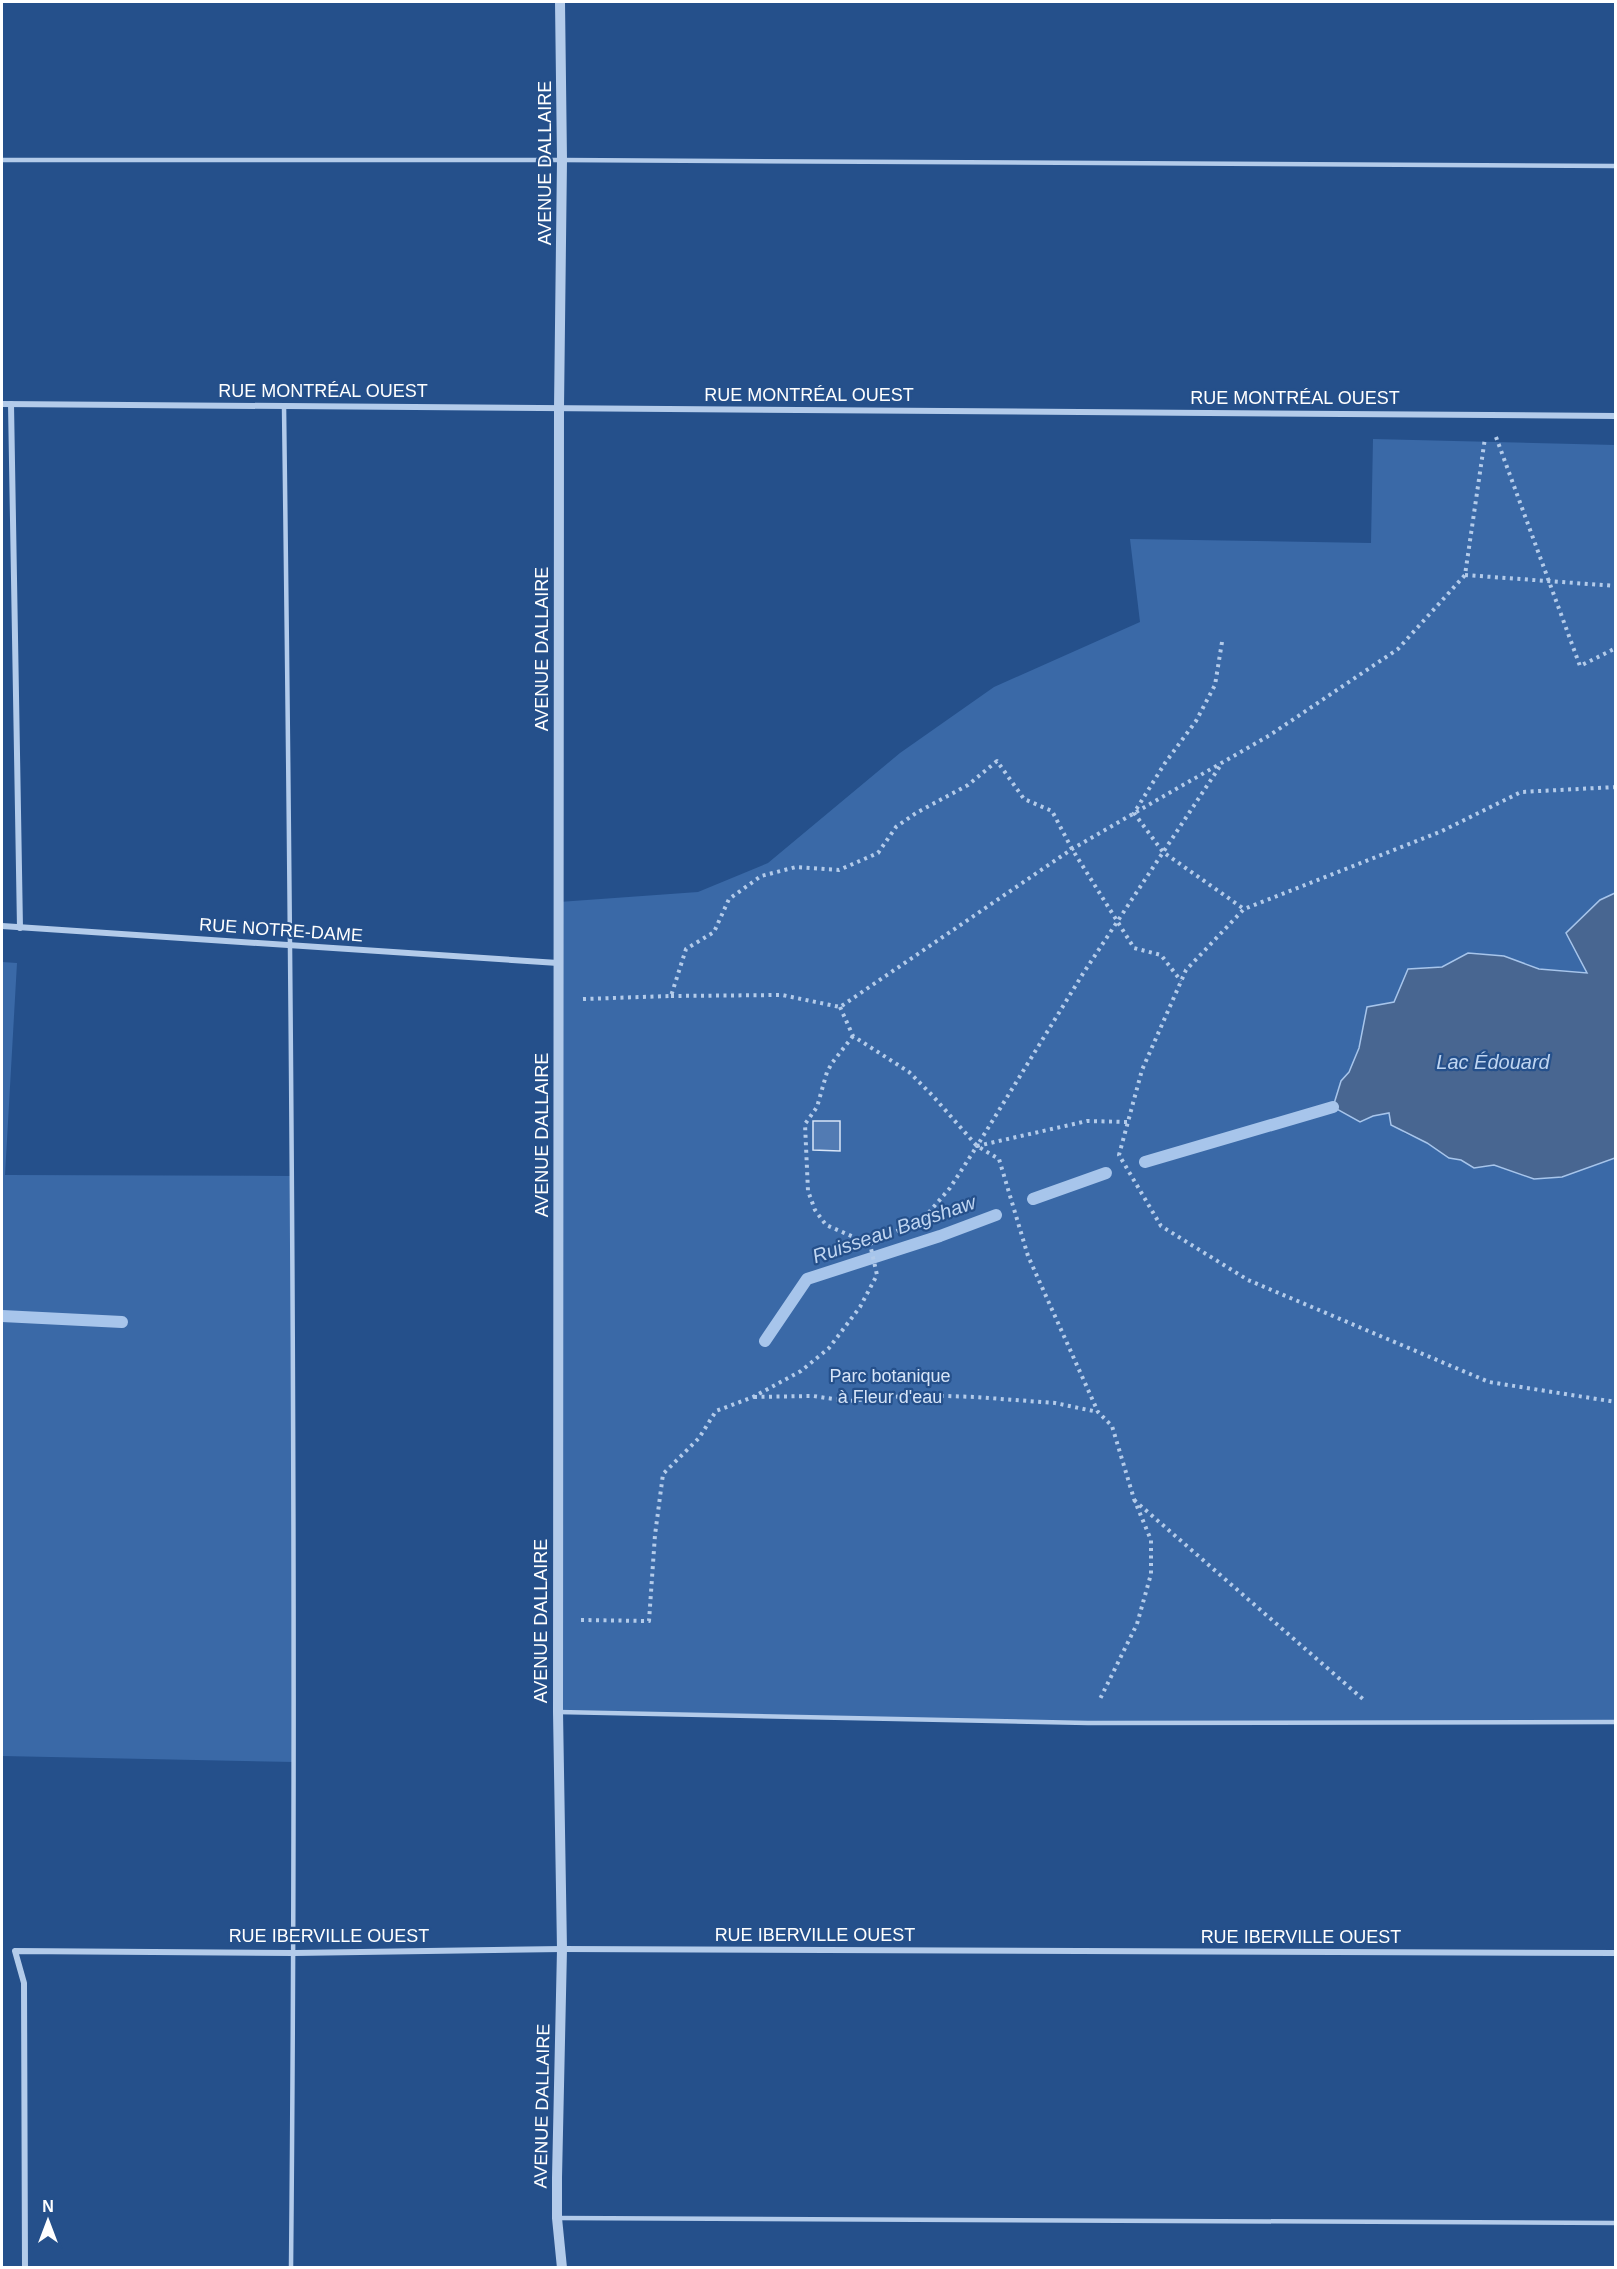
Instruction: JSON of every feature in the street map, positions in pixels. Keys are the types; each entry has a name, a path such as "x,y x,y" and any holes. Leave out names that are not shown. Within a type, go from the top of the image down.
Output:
{"street":[{"name":"AVENUE DALLAIRE","path":"560,2 562,160 559,408 558,1712 561,1949 557,2218 562,2268"},
{"name":"RUE MONTRÉAL OUEST","path":"2,404 1616,416"},
{"path":"11,404 20,928"},
{"name":"RUE NOTRE-DAME","path":"2,926 558,963"},
{"name":"RUE IBERVILLE OUEST","path":"25,2268 24,1983 15,1951 294,1953 561,1949 1616,1953"}],"lane":[{"path":"2,160 562,160 1616,166"},
{"path":"284,406 291,945 294,1953 291,2268"},
{"path":"558,1712 1088,1723 1616,1722"},
{"path":"557,2218 1616,2223"}],"path":[{"path":"558,1000 782,995 840,1007 1072,849 1270,735 1398,649 1465,575 1488,415"},
{"path":"1488,415 1580,666 1616,648"},
{"path":"1465,575 1616,586"},
{"path":"1134,813 1165,763 1196,722 1215,686 1222,642"},
{"path":"853,1036 827,1072 817,1107 805,1124 808,1191 815,1210 826,1225 870,1244 924,1218 950,1188 1118,921 1223,760"},
{"path":"671,996 686,949 714,932 729,899 761,876 796,867 839,870 878,853 896,827 916,813 968,785 997,761 1024,799 1052,811 1072,849 1134,948 1161,955 1181,981"},
{"path":"1616,787 1521,792 1442,831 1244,909 1186,970 1142,1071 1119,1155 1161,1226 1248,1280 1489,1382 1616,1402"},
{"path":"1134,813 1163,852 1244,909"},
{"path":"840,1007 853,1036 909,1072 977,1146 999,1159 1028,1256 1098,1412 1112,1426 1134,1499 1151,1540 1151,1574 1137,1624 1088,1723"},
{"path":"977,1146 1087,1121 1127,1122"},
{"path":"558,1619 649,1621 655,1535 663,1474 699,1438 716,1411 753,1397 801,1371 829,1348 860,1307 877,1275 870,1244"},
{"path":"753,1397 813,1396 847,1401 916,1395 975,1397 1055,1403 1098,1412"},
{"path":"1134,1499 1352,1688 1385,1722"}],"green space":[{"name":"Parc botanique à Fleur d'eau","path":"1373,439 1615,445 1615,893 1600,900 1587,973 1539,969 1504,956 1468,953 1442,967 1408,969 1394,1002 1367,1007 1356,1055 1341,1081 1360,1122 1373,1116 1389,1113 1404,1133 1427,1143 1449,1158 1461,1160 1474,1168 1494,1165 1534,1179 1562,1177 1615,1158 1615,1722 1088,1723 558,1712 559,902 698,892 768,863 900,753 994,687 1140,622 1130,539 1371,543"},
{"path":"2,962 17,963 5,1175 292,1176 295,1762 2,1756"}],"water":[{"name":"Lac Édouard","path":"1615,893 1615,1158 1562,1177 1534,1179 1494,1165 1474,1168 1461,1160 1449,1158 1427,1143 1391,1125 1389,1113 1373,1116 1360,1122 1333,1107 1341,1081 1349,1072 1359,1048 1367,1007 1394,1002 1408,969 1442,967 1468,953 1504,956 1539,969 1587,973 1566,933 1600,900"}],"building":[{"path":"813,1121 840,1121 840,1151 813,1150"}],"waterway":[{"name":"Ruisseau Bagshaw","path":"1145,1162 1333,1107"},
{"name":"Ruisseau Bagshaw","path":"1033,1199 1106,1173"},
{"name":"Ruisseau Bagshaw","path":"765,1341 807,1279 940,1236 996,1215"},
{"name":"Ruisseau Bagshaw","path":"2,1316 122,1322"}]}
